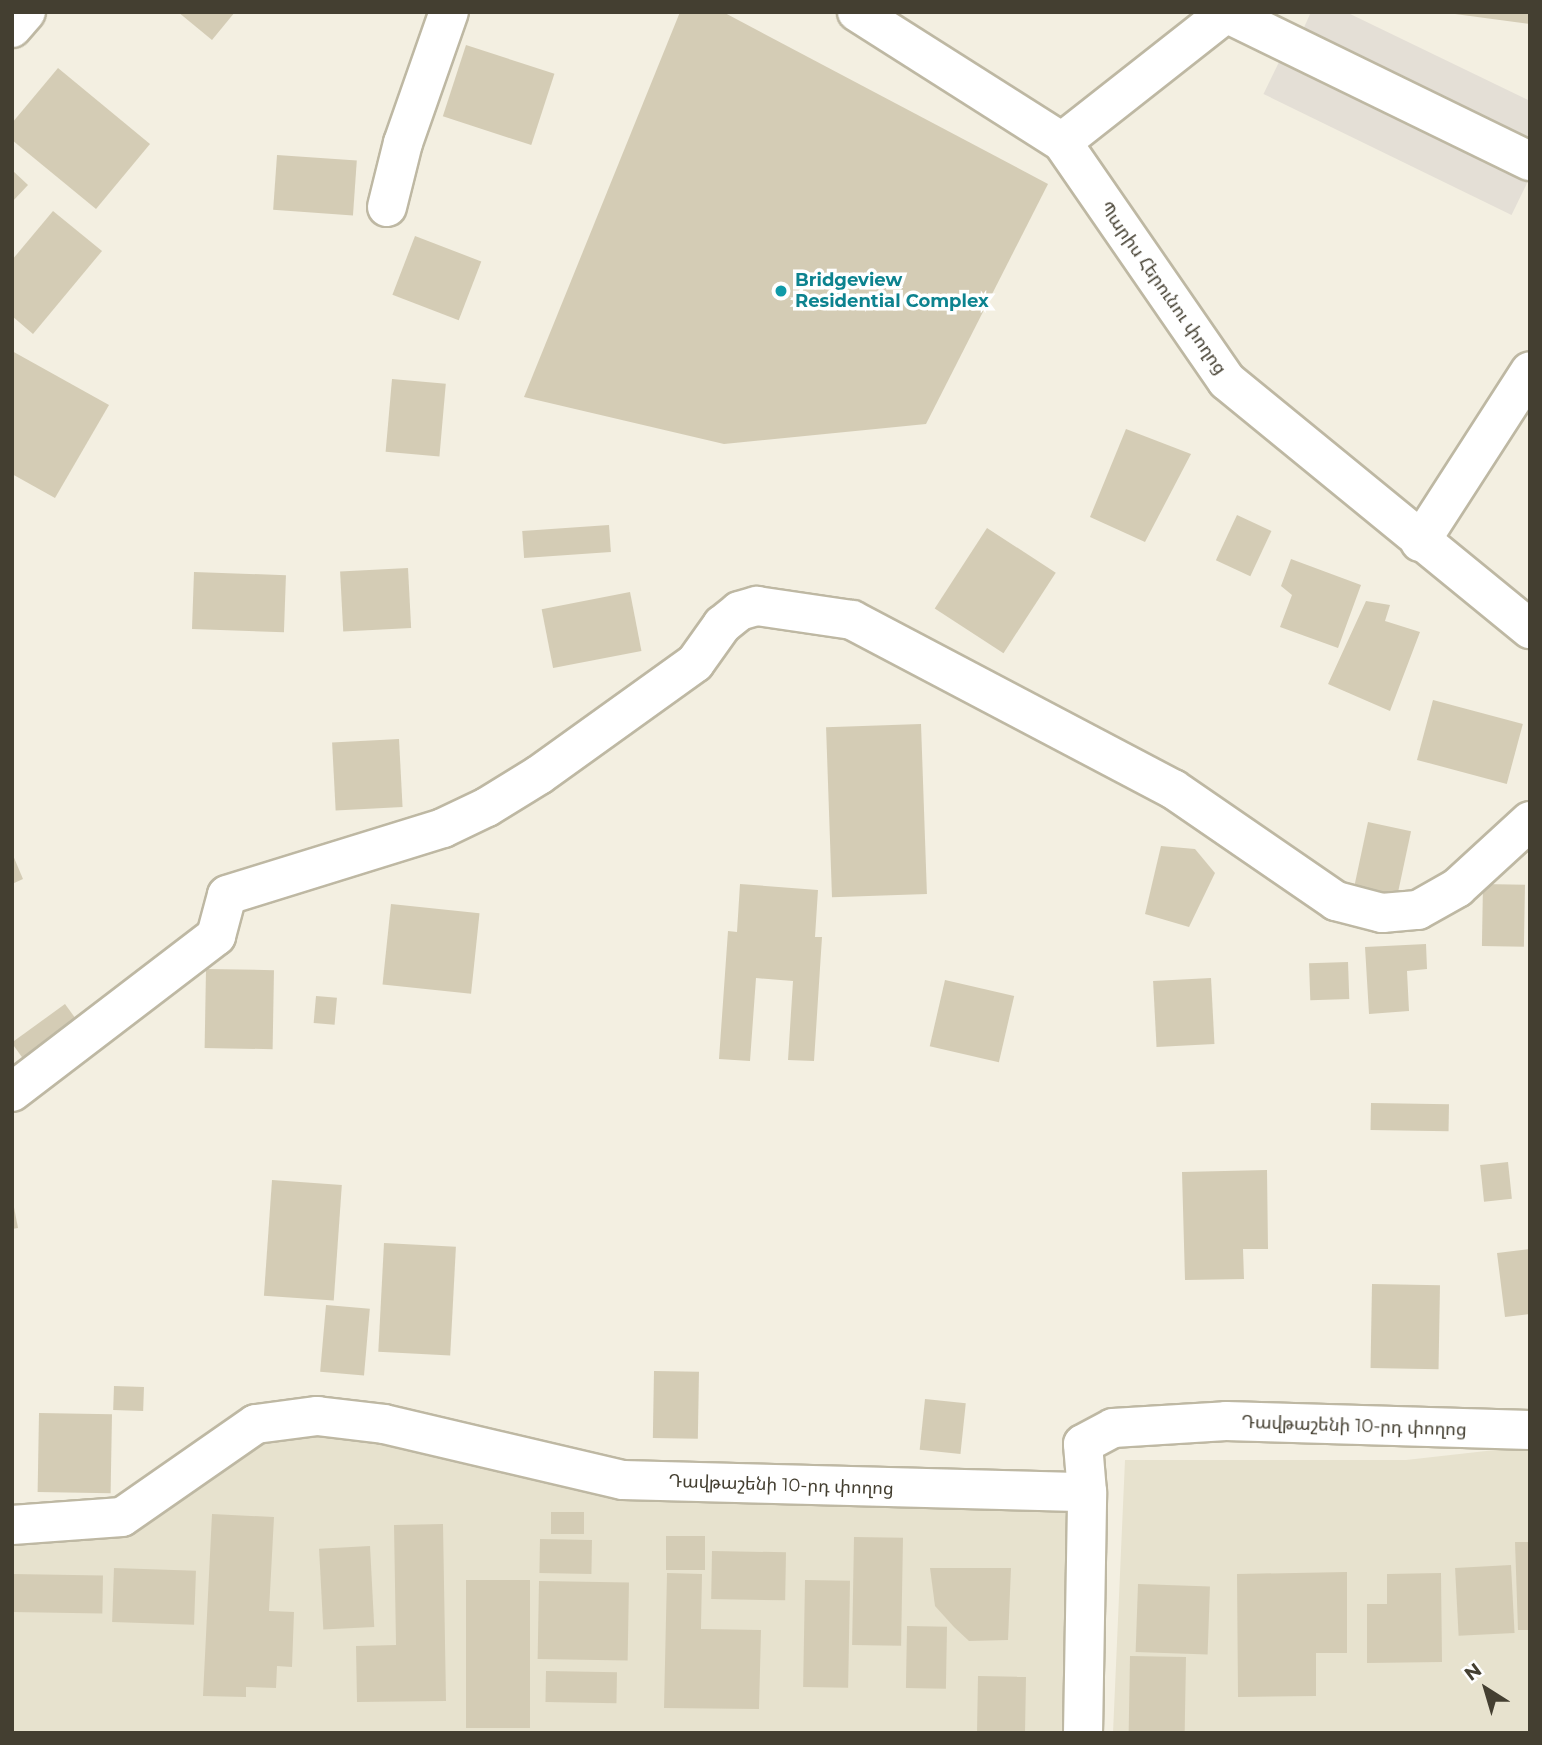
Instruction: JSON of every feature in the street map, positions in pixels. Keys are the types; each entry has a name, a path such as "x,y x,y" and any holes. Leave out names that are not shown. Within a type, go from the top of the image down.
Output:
{"street":[{"path":"12,28 26,12"},
{"path":"387,207 403,143 449,12"},
{"name":"Պարիս Հերունու փողոց","path":"857,12 1062,142 1227,381 1420,542 1530,629"},
{"path":"1062,142 1226,13 1530,161"},
{"path":"1420,542 1524,392"},
{"path":"12,1092 216,936 228,895 443,828 486,807 539,775 695,663 722,625 739,611 757,606 852,620 1173,789 1336,901 1382,914 1418,910 1457,888 1530,821"},
{"name":"Դավթաշենի 10-րդ փողոց","path":"12,1525 122,1517 256,1424 317,1416 384,1424 623,1480 1087,1492 1083,1444 1113,1428 1226,1421 1530,1430"},
{"path":"1083,1733 1087,1492"}],"shaded area":[{"path":"1311,12 1346,12 1530,101 1530,145 1301,34"},
{"path":"1281,58 1529,179 1512,215 1263,94"},
{"path":"256,1424 623,1480 1087,1492 1083,1733 12,1733 12,1525 122,1517"},
{"path":"1530,1446 1530,1733 1113,1733 1125,1460 1406,1460"}],"building":[{"path":"178,12 235,12 212,40"},
{"name":"Bridgeview Residential Complex","path":"680,12 723,12 1048,184 926,424 724,444 524,397"},
{"path":"1530,12 1530,24 1455,14"},
{"path":"466,45 554,74 531,145 443,116"},
{"path":"58,68 150,144 96,209 12,140 12,123"},
{"path":"277,155 357,161 353,215 273,210"},
{"path":"12,170 28,185 12,202"},
{"path":"53,211 102,251 33,334 12,316 12,260"},
{"path":"415,236 481,261 459,320 392,295"},
{"path":"12,351 109,405 55,498 12,474"},
{"path":"392,379 446,384 439,456 386,452"},
{"path":"1126,429 1191,454 1145,542 1090,517"},
{"path":"1237,515 1271,531 1250,576 1216,560"},
{"path":"609,525 611,552 524,558 522,531"},
{"path":"987,528 1056,573 1003,653 935,609"},
{"path":"1291,559 1361,585 1338,648 1280,627 1292,595 1281,586"},
{"path":"408,568 411,628 343,631 340,572"},
{"path":"194,572 286,575 284,632 192,629"},
{"path":"630,592 641,651 553,668 542,609"},
{"path":"1366,601 1390,605 1385,621 1420,632 1390,711 1328,684"},
{"path":"1433,700 1523,724 1507,784 1417,760"},
{"path":"921,724 927,894 832,897 826,727"},
{"path":"399,739 403,807 336,810 332,743"},
{"path":"1368,822 1411,831 1397,896 1354,887"},
{"path":"1161,846 1195,849 1215,873 1189,927 1145,914"},
{"path":"12,853 23,879 12,884"},
{"path":"740,884 818,890 815,937 822,937 814,1061 788,1060 793,981 756,978 750,1061 719,1059 728,931 737,932"},
{"path":"1483,884 1525,885 1524,947 1482,946"},
{"path":"391,904 480,913 471,994 383,985"},
{"path":"1426,944 1427,969 1407,971 1409,1011 1369,1014 1365,947"},
{"path":"1348,962 1349,999 1310,1000 1309,963"},
{"path":"206,969 274,970 273,1049 205,1048"},
{"path":"1211,978 1214,1044 1157,1047 1153,981"},
{"path":"945,980 1014,996 999,1062 930,1046"},
{"path":"316,996 337,998 335,1025 314,1023"},
{"path":"65,1004 76,1019 23,1058 12,1043"},
{"path":"1371,1103 1449,1104 1449,1131 1371,1130"},
{"path":"1508,1162 1512,1199 1484,1202 1480,1165"},
{"path":"1267,1170 1268,1249 1243,1249 1244,1279 1185,1280 1182,1172"},
{"path":"272,1180 342,1185 334,1301 264,1296"},
{"path":"12,1197 18,1228 12,1229"},
{"path":"384,1243 456,1247 450,1356 378,1352"},
{"path":"1530,1249 1530,1314 1505,1317 1497,1253"},
{"path":"1372,1284 1440,1285 1439,1369 1371,1368"},
{"path":"326,1305 370,1309 364,1376 320,1372"},
{"path":"654,1371 699,1372 698,1439 653,1438"},
{"path":"114,1386 144,1387 143,1411 113,1410"},
{"path":"925,1399 966,1403 960,1454 920,1450"},
{"path":"39,1413 112,1414 111,1493 38,1492"},
{"path":"551,1512 584,1512 584,1534 551,1534"},
{"path":"212,1514 274,1517 269,1611 294,1612 292,1667 277,1666 276,1688 246,1687 246,1697 203,1696"},
{"path":"443,1524 446,1701 357,1702 356,1646 396,1645 394,1525"},
{"path":"666,1536 705,1536 705,1570 666,1570"},
{"path":"854,1537 903,1538 901,1646 852,1645"},
{"path":"540,1539 592,1540 591,1574 539,1573"},
{"path":"1515,1542 1530,1542 1530,1630 1518,1630"},
{"path":"370,1546 374,1627 323,1630 319,1549"},
{"path":"712,1551 786,1552 785,1600 711,1599"},
{"path":"1511,1565 1515,1633 1459,1636 1455,1568"},
{"path":"114,1568 196,1571 194,1625 112,1622"},
{"path":"930,1568 1011,1568 1008,1640 969,1641 935,1606"},
{"path":"1347,1572 1347,1653 1316,1653 1316,1696 1238,1697 1237,1574"},
{"path":"667,1573 702,1574 701,1629 761,1630 759,1709 664,1708"},
{"path":"1441,1573 1442,1662 1367,1663 1367,1604 1387,1604 1387,1574"},
{"path":"12,1574 103,1576 102,1614 12,1612"},
{"path":"466,1580 530,1580 530,1728 466,1728"},
{"path":"805,1580 850,1581 848,1688 803,1687"},
{"path":"539,1581 629,1583 628,1661 538,1659"},
{"path":"1138,1584 1210,1587 1208,1654 1136,1652"},
{"path":"907,1626 947,1627 946,1689 906,1688"},
{"path":"1130,1656 1186,1657 1185,1733 1129,1733"},
{"path":"546,1671 617,1672 616,1703 545,1702"},
{"path":"978,1676 1026,1677 1025,1733 977,1733"}],"place":[{"name":"Bridgeview Residential Complex","path":"781,291"}]}
